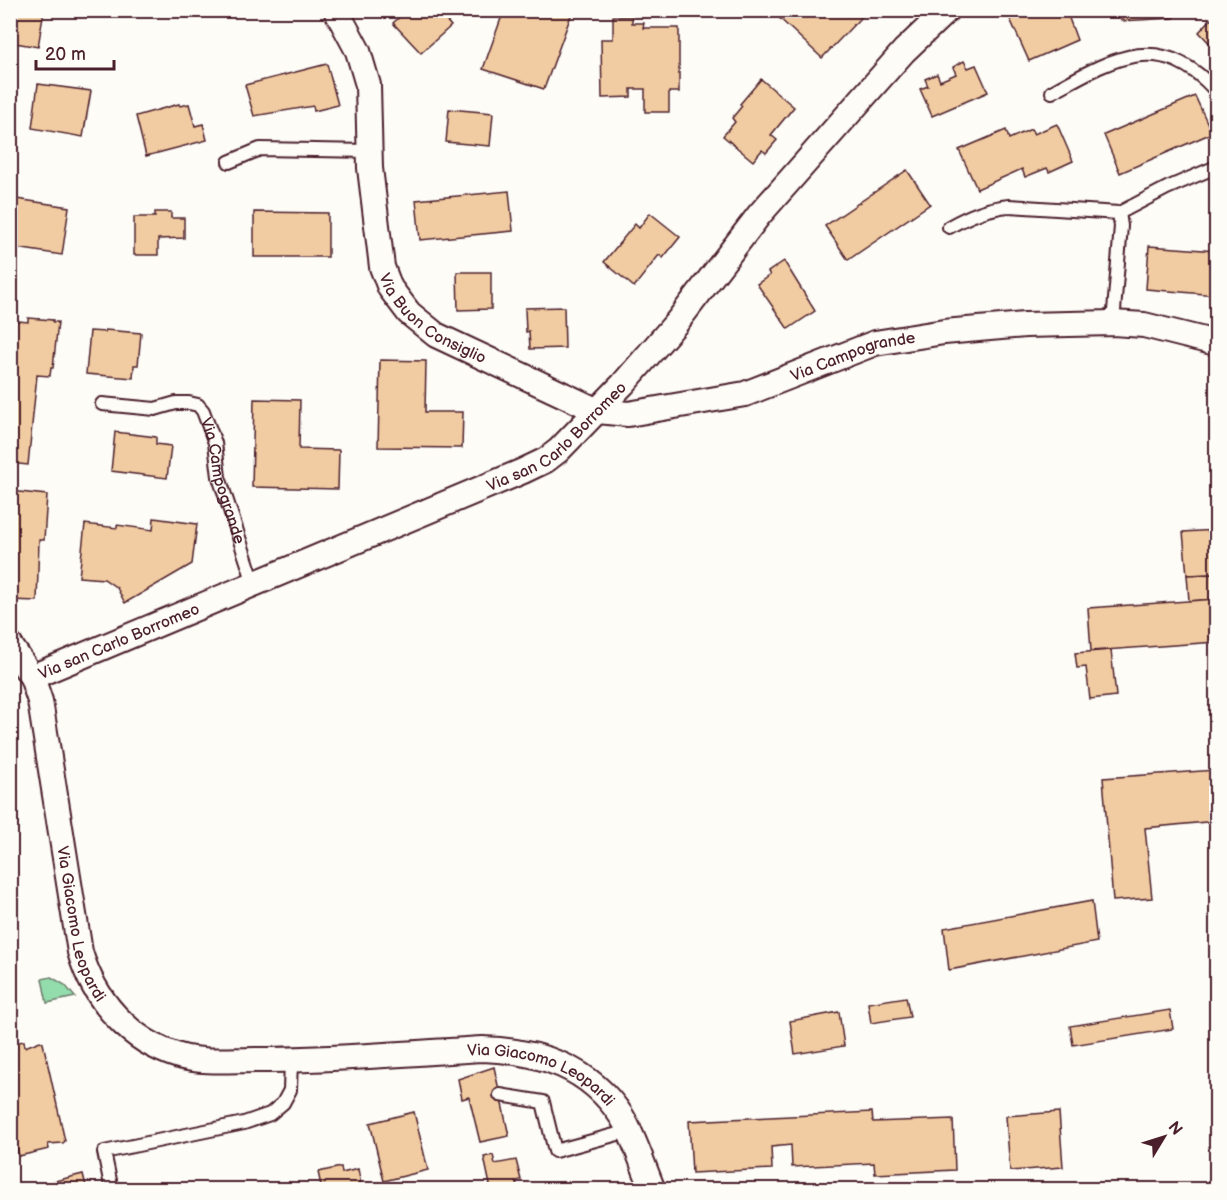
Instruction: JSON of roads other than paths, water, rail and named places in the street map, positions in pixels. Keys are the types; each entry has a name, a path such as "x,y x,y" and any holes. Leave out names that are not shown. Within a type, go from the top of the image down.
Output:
{"street":[{"name":"Via Buon Consiglio","path":"336,10 353,39 364,68 369,99 369,151 382,267 387,282 400,303 421,324 451,343 598,411"},
{"name":"Via san Carlo Borromeo","path":"32,677 546,460 598,411 677,322 759,215 904,51 947,10"},
{"name":"Via Campogrande","path":"598,411 628,414 745,394 875,343 909,337 1025,325 1113,323 1144,325 1216,343"},
{"name":"Via Giacomo Leopardi","path":"10,645 32,677 44,724 83,965 98,994 133,1033 178,1056 206,1060 291,1060 483,1049 514,1050 554,1060 596,1085 610,1101 629,1131 653,1190"}],"lane":[{"path":"1052,92 1089,71 1129,56 1147,53 1164,56 1189,67 1216,91"},
{"path":"229,162 260,149 369,151"},
{"path":"949,227 972,214 994,207 1024,206 1119,213 1167,188 1216,167"},
{"path":"1113,323 1121,226 1119,213"},
{"name":"Via Campogrande","path":"102,404 155,409 176,403 198,405 203,411 215,443 219,477 254,583"},
{"path":"112,1190 104,1152 244,1123 270,1114 283,1103 290,1090 291,1060"},
{"name":"Via Giacomo Leopardi","path":"500,1095 543,1102 555,1151 629,1131"}]}
